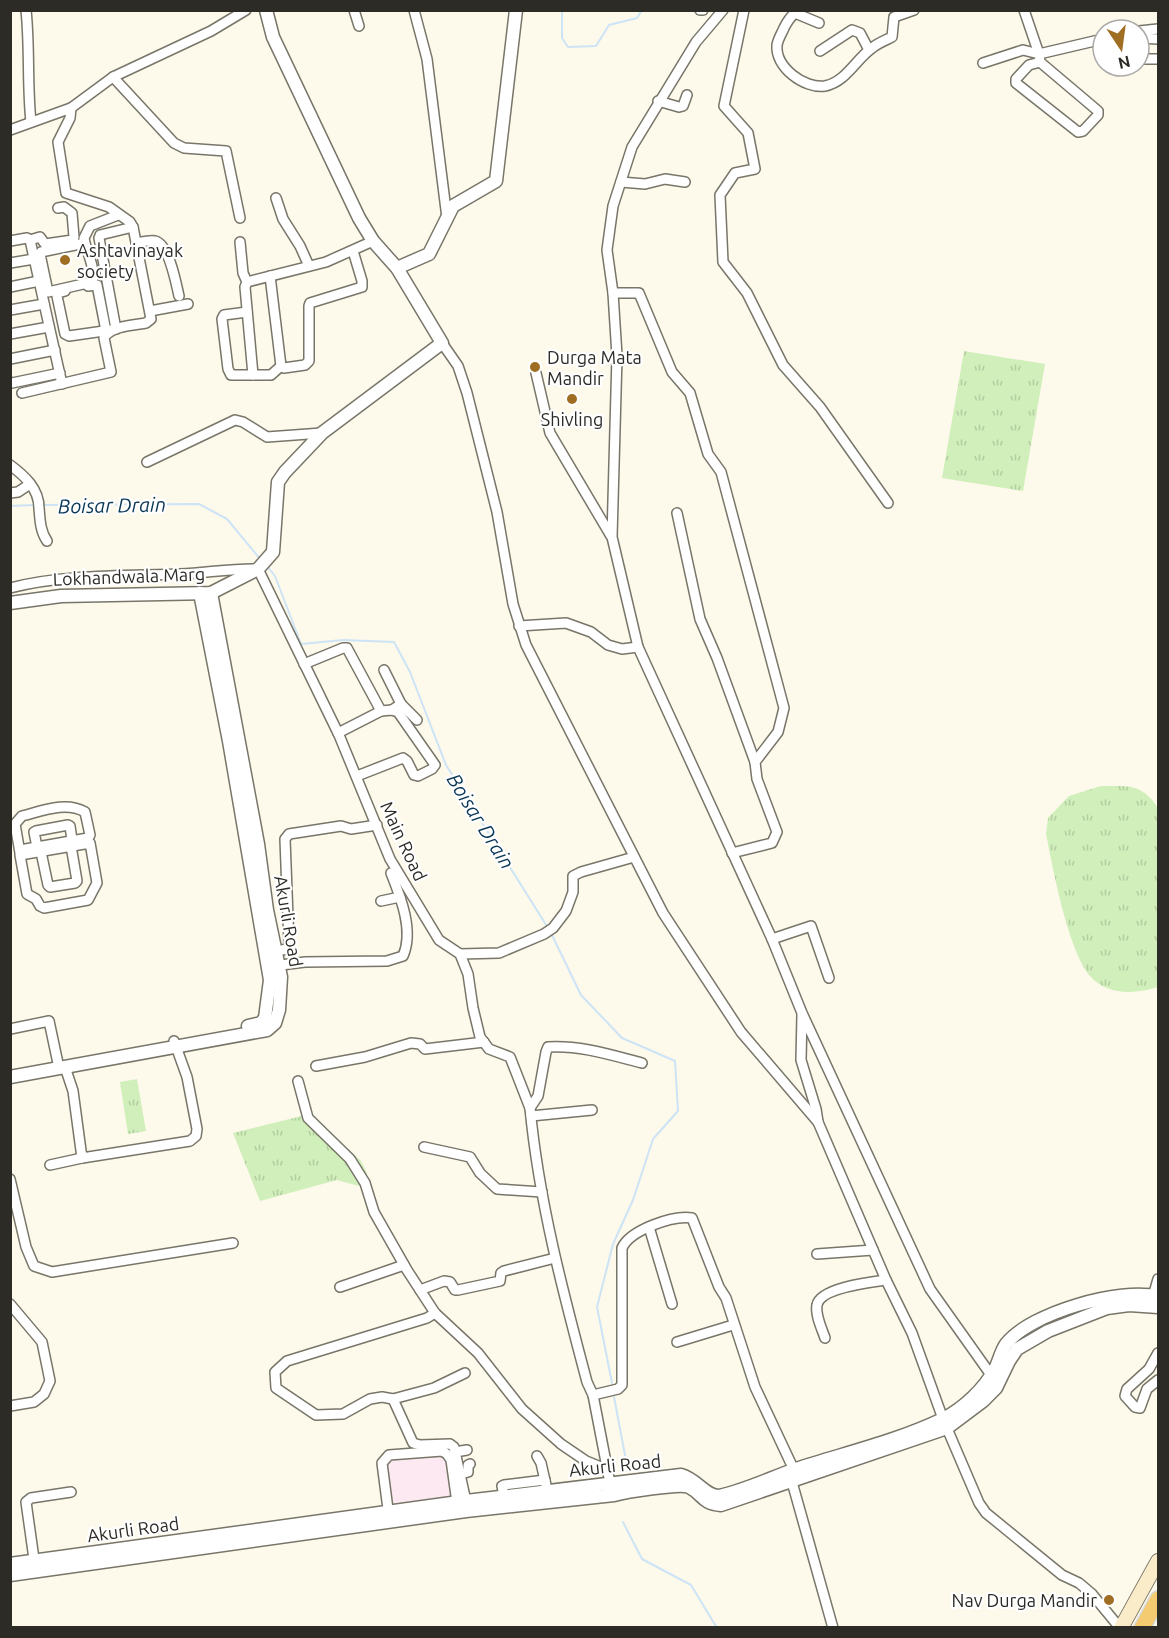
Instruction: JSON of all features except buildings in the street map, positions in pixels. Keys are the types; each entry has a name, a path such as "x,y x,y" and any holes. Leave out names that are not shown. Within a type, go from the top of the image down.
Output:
{"highway":[{"path":"1142,1628 1158,1599"}],"main road":[{"path":"1120,1628 1158,1562"}],"street":[{"path":"27,10 31,122"},
{"path":"13,126 71,108 113,78 211,32 246,10"},
{"path":"266,10 273,37 359,218 373,241 397,268 458,366 478,433 497,512 513,604 526,645 663,913 741,1032 818,1122"},
{"path":"354,10 359,26"},
{"path":"414,10 427,59 447,218"},
{"path":"397,268 429,254 453,206 496,181 516,10"},
{"path":"723,10 696,42 632,147 613,206 608,250 617,356 612,537 638,648 772,939 802,1013 930,1289 991,1375"},
{"path":"744,10 724,106 748,134 755,169 735,173 720,195 723,262 747,293 783,365 820,406 888,503"},
{"path":"819,23 795,13 791,16 777,42 777,48 780,57 794,78 809,84 825,86 839,79 869,50 892,37 895,14 914,10"},
{"path":"1024,10 1039,58"},
{"path":"820,51 852,30 860,33 869,50"},
{"path":"983,63 1023,50 1039,58 1098,111 1098,115 1083,131 1078,132 1016,83 1016,79 1039,58 1091,43"},
{"path":"113,78 174,143 184,148 226,151 240,218"},
{"path":"658,101 679,107 683,106 687,95"},
{"path":"71,108 70,118 57,142 66,193 109,207 130,222 133,227 151,319 146,323 111,330 69,336 65,334 57,296 58,293 98,285 111,330"},
{"path":"621,182 645,184 665,179 685,182"},
{"path":"276,198 282,219 300,246 309,266"},
{"path":"58,208 64,207 72,213 74,237"},
{"path":"85,239 41,252 41,263 48,292 92,282 90,258 85,239 90,226 118,215"},
{"path":"111,330 100,237 133,227"},
{"path":"10,241 40,237 45,244 73,240 74,237"},
{"path":"74,237 85,239"},
{"path":"30,240 62,384"},
{"path":"136,243 156,241 162,244 179,296"},
{"path":"253,375 245,287 248,282 326,262 373,241"},
{"path":"240,242 243,273 248,282"},
{"path":"281,366 284,368 305,365 309,361 310,303 362,287 363,281 353,251"},
{"path":"10,264 34,259"},
{"path":"270,276 281,366"},
{"path":"10,287 39,281"},
{"path":"613,293 639,293 672,372 690,393 708,454 721,472 784,708 778,732 755,762"},
{"path":"10,310 44,304"},
{"path":"150,311 188,304"},
{"path":"247,312 224,315 222,319 228,369 231,375 271,375 281,366"},
{"path":"10,334 49,327"},
{"path":"22,393 111,372 104,338 105,334 111,330"},
{"path":"10,588 29,583 82,577 182,574 262,565 273,552 278,482 322,434 442,343"},
{"path":"10,359 55,350"},
{"path":"10,382 60,373"},
{"path":"536,374 550,433 612,537"},
{"path":"147,462 235,420 243,422 267,437 322,434"},
{"path":"10,465 32,485 40,507 43,535 47,541"},
{"path":"10,493 32,485"},
{"path":"677,513 700,619 717,658 755,762 757,779 777,832 772,843 732,853"},
{"name":"Lokhandwala Marg","path":"10,603 61,596 205,593 262,565"},
{"name":"Main Road","path":"262,565 304,664 357,776 390,859 439,939 460,954"},
{"name":"Akurli Road","path":"10,1077 60,1065 241,1032 267,1030 270,1020 279,1010 281,977 273,966 253,845 205,593"},
{"path":"519,626 566,623 591,632 608,645 622,649 638,648"},
{"path":"304,664 347,648 381,711"},
{"path":"384,670 401,704 417,720"},
{"path":"392,710 401,704"},
{"path":"338,733 381,711 392,710 398,712 435,765 418,776 414,775 407,761 402,759 357,776"},
{"path":"18,853 72,843 88,837 90,835 85,812 77,807 64,806 22,816 15,824 18,853 27,894 36,899 44,908 88,900 97,883 92,845 72,843"},
{"path":"271,952 288,949 289,944 285,839 289,834 341,826 351,830 377,825"},
{"path":"70,826 77,881 75,884 51,887 48,885 39,849 34,832 70,826"},
{"path":"609,1498 612,1478 593,1395 587,1382 555,1258 542,1192 531,1112 510,1057 489,1049 480,1036 472,1008 468,974 460,954 499,953 550,931 566,911 573,892 573,876 634,857"},
{"path":"273,966 305,962 387,961 403,956 408,946 404,910 391,873"},
{"path":"381,901 400,897"},
{"path":"772,939 811,927 829,978"},
{"path":"802,1013 801,1060 818,1122 886,1280 912,1333 945,1423 973,1490 986,1513 1062,1575 1079,1583 1092,1594 1120,1628"},
{"path":"10,1029 49,1021 60,1065 73,1091 82,1158"},
{"path":"316,1066 365,1057 411,1043 420,1044 425,1049 484,1042"},
{"path":"50,1165 189,1141 196,1136 197,1129 187,1077 175,1044"},
{"path":"531,1112 548,1047 564,1046 642,1063"},
{"name":"Akurli Road","path":"10,1070 60,1065"},
{"path":"298,1081 308,1118 350,1159 365,1183 374,1212 435,1313 478,1353 522,1409 537,1423 561,1444 612,1478"},
{"path":"531,1112 592,1110"},
{"path":"424,1147 470,1156 480,1173 497,1189 542,1192"},
{"path":"10,1179 26,1247 34,1266 52,1272 233,1243"},
{"path":"593,1395 618,1389 622,1385 622,1248 625,1240 649,1227 682,1217 692,1218 719,1287 726,1298 755,1387 793,1476 833,1628"},
{"path":"649,1227 672,1304"},
{"path":"817,1254 873,1250"},
{"path":"420,1290 444,1281 450,1282 455,1290 500,1281 501,1273 504,1271 555,1258"},
{"path":"340,1287 404,1265"},
{"path":"1155,1302 1158,1279"},
{"path":"825,1338 816,1309 817,1302 823,1297 850,1286 886,1280"},
{"name":"Akurli Road","path":"945,1423 978,1393 991,1375 1005,1346 1016,1334 1042,1319 1072,1306 1129,1295 1155,1302"},
{"name":"Akurli Road","path":"464,1505 504,1496 550,1491 609,1498 631,1491 679,1485 687,1486 705,1502 721,1505 893,1438 945,1423 983,1401 996,1388 1017,1349 1048,1331 1107,1308 1155,1302"},
{"path":"10,1304 42,1342 50,1382 44,1394 34,1402 10,1406"},
{"path":"435,1313 428,1318 287,1361 276,1372 276,1388 316,1415 343,1414 370,1399 382,1397 393,1399 434,1388 465,1373"},
{"path":"677,1342 734,1325"},
{"path":"1158,1353 1149,1369 1127,1389 1125,1396 1135,1407 1140,1408 1148,1389 1158,1380"},
{"path":"393,1399 413,1443 420,1445 450,1444 454,1447 461,1474 464,1505"},
{"path":"455,1452 467,1450"},
{"path":"389,1517 382,1463 389,1455 442,1451 447,1454 451,1460 464,1505"},
{"path":"537,1456 550,1491"},
{"path":"461,1474 468,1472 470,1464"},
{"name":"Akurli Road","path":"10,1564 35,1566 389,1517 550,1491 612,1478 681,1475 691,1478 709,1495 719,1496 793,1476"},
{"path":"35,1566 26,1502 31,1498 71,1492"},
{"name":"Akurli Road","path":"10,1575 35,1566"}],"shaded area":[{"path":"454,1453 460,1500 384,1510 377,1464 380,1458 386,1454"}],"green space":[{"path":"964,351 1045,364 1023,491 942,478"},
{"path":"1101,786 1127,786 1140,790 1158,808 1158,987 1122,992 1097,983 1082,964 1068,929 1046,834 1048,818 1069,796"},
{"path":"137,1079 146,1131 128,1134 120,1082"},
{"path":"310,1114 361,1161 367,1173 366,1182 359,1186 337,1180 260,1201 233,1133"}],"waterway":[{"path":"562,10 562,38 568,47 596,46 609,25 637,18 642,10"},
{"name":"Boisar Drain","path":"40,505 199,504 227,519 261,560"},
{"name":"Boisar Drain","path":"10,506 35,505"},
{"name":"Boisar Drain","path":"267,566 275,576 301,644 343,640 394,642 410,672 446,765 548,928"},
{"name":"Boisar Drain","path":"551,933 581,995 622,1038 675,1061 678,1111 653,1139 633,1200 613,1244 597,1307 612,1383"},
{"name":"Boisar Drain","path":"614,1397 628,1471"},
{"path":"623,1522 642,1559 691,1585 717,1628"}],"place":[{"name":"Ashtavinayak society","path":"65,260"},
{"name":"Durga Mata Mandir","path":"535,367"},
{"name":"Shivling","path":"572,399"},
{"name":"Nav Durga Mandir","path":"1109,1600"}]}
